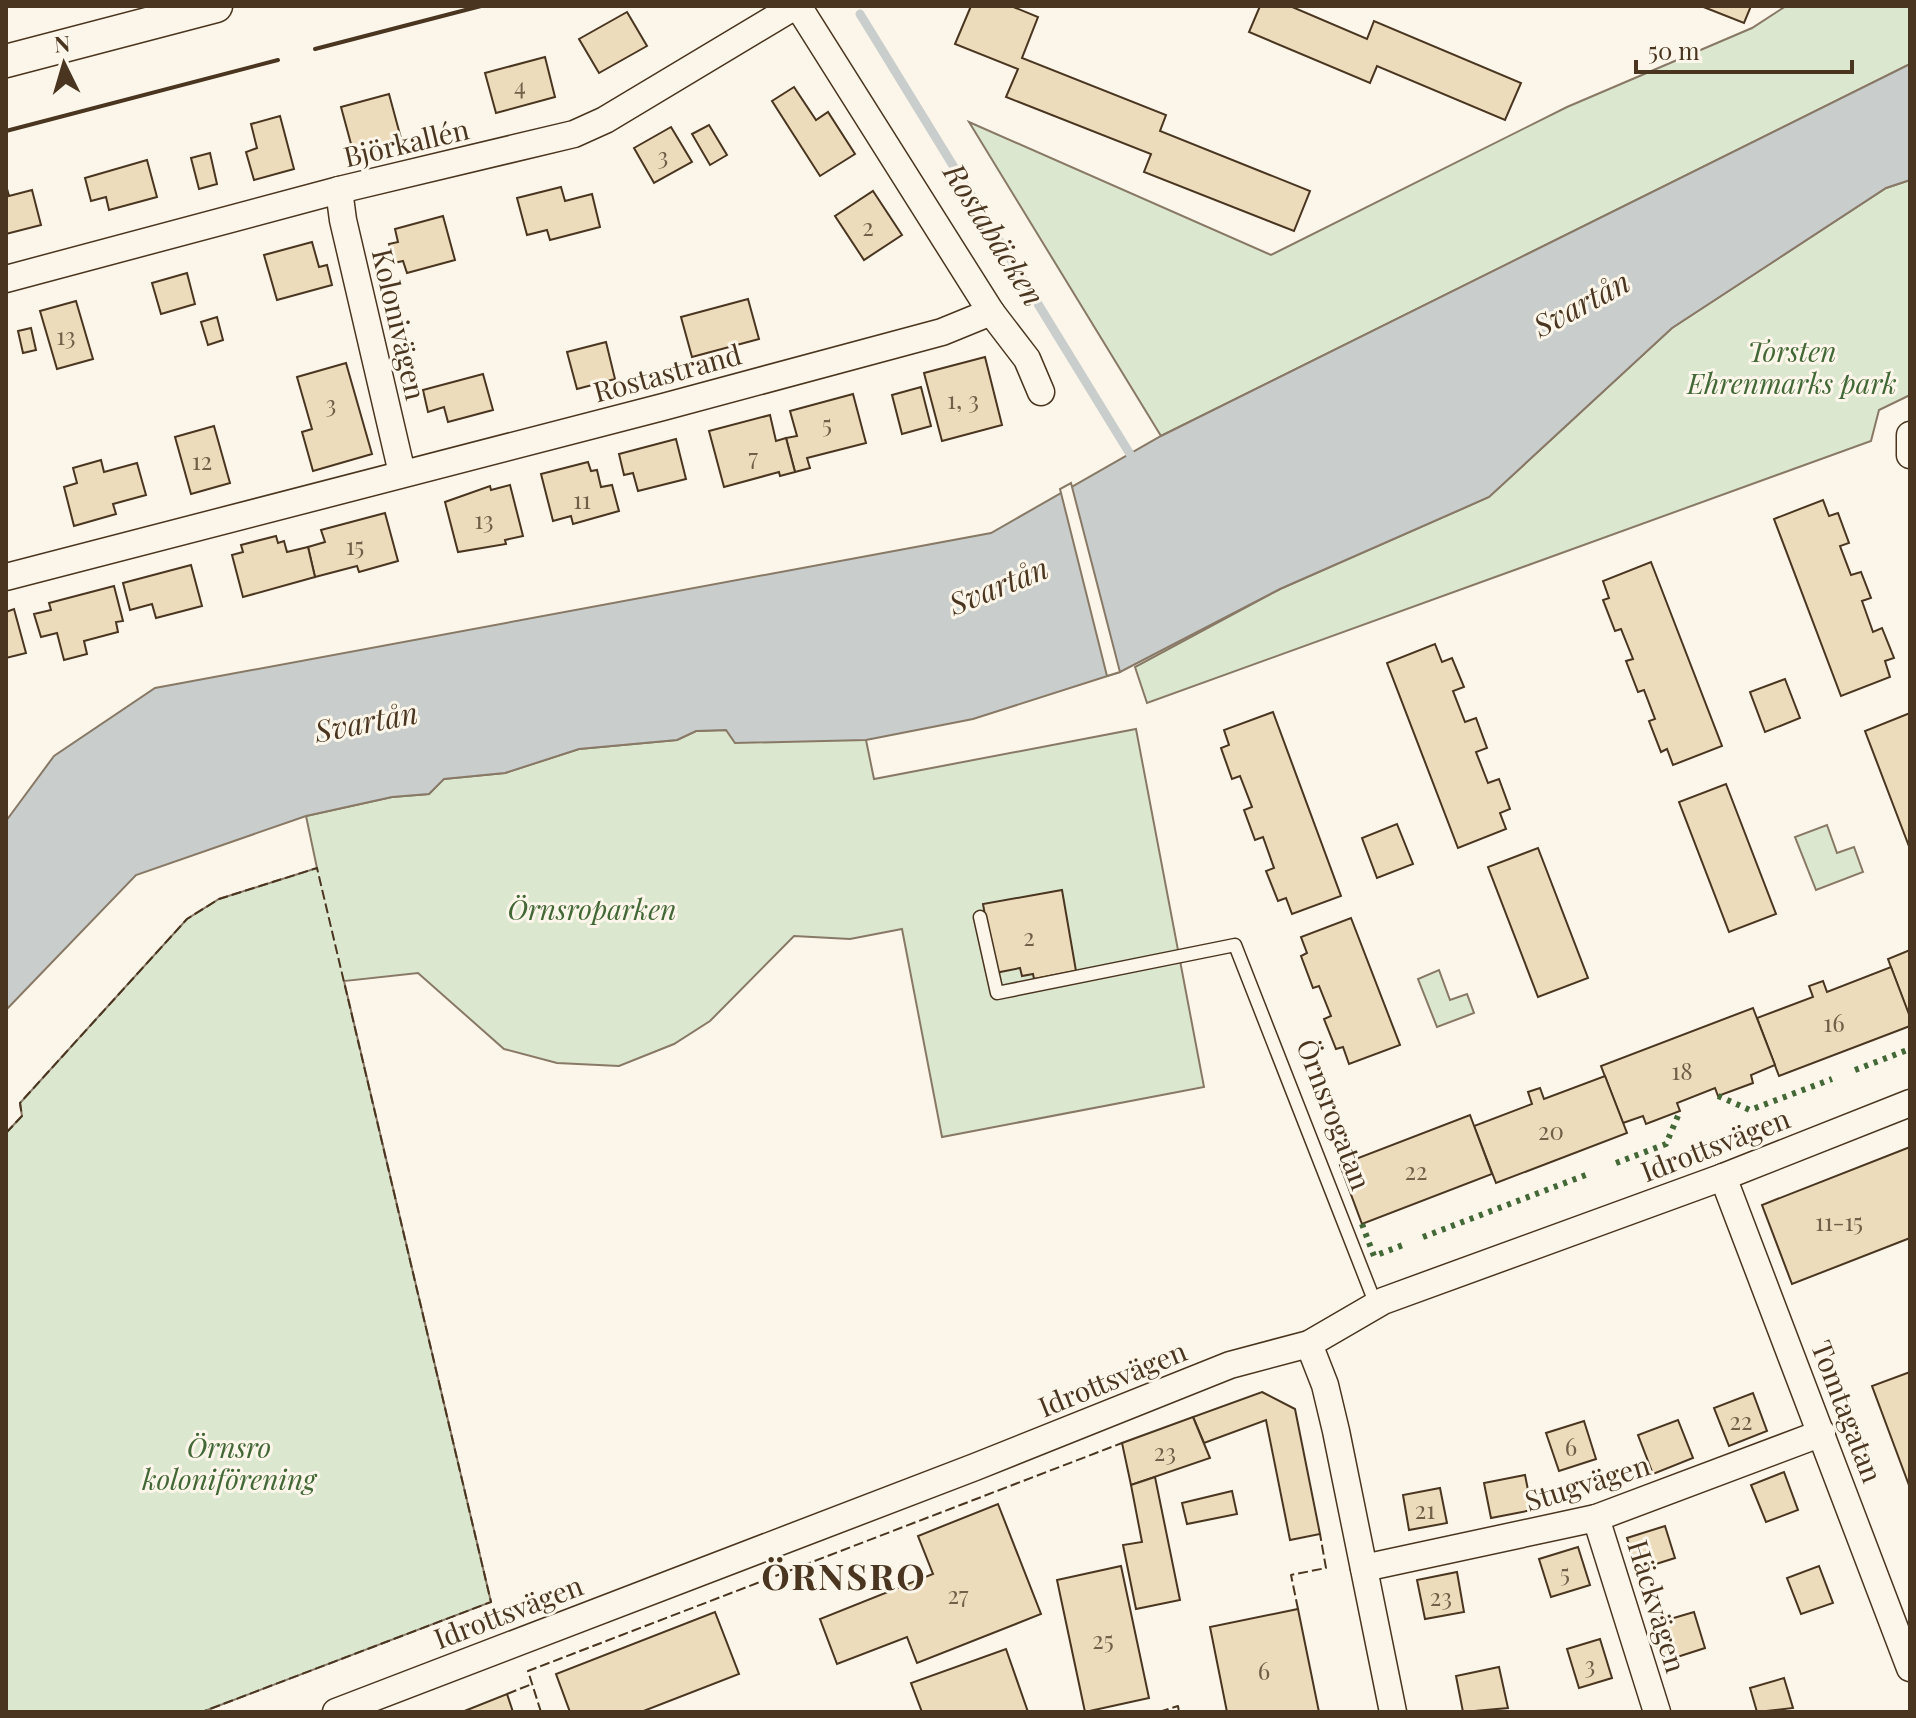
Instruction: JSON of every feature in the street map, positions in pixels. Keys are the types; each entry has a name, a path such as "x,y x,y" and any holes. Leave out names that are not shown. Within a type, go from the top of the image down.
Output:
{"street":[{"path":"6,61 216,6"},
{"path":"796,6 991,312 1027,359 1041,392"},
{"name":"Björkallén","path":"6,279 339,190 574,134 605,120 796,6"},
{"name":"Kolonivägen","path":"339,190 343,220 402,473"},
{"name":"Rostastrand","path":"6,577 942,332 991,312"},
{"path":"1910,435 1910,455"},
{"name":"Idrottsvägen","path":"336,1712 975,1467 1230,1365 1309,1344 1376,1305 1723,1177 1910,1103"},
{"name":"Tomtagatan","path":"1723,1177 1910,1668"},
{"path":"1309,1344 1325,1385 1393,1712"},
{"name":"Stugvägen","path":"1364,1568 1596,1518 1822,1433"},
{"name":"Häckvägen","path":"1596,1518 1657,1712"}],"lane":[{"name":"Örnsrogatan","path":"980,917 997,993 1235,945 1376,1305"}],"green space":[{"path":"1786,6 1910,6 1910,64 1161,436 969,122 1271,255 1567,107 1752,28"},
{"name":"Torsten Ehrenmarks park","path":"1910,180 1910,395 1879,410 1871,441 1147,703 1135,667 1280,589 1489,497 1672,328 1886,188"},
{"path":"1136,729 1204,1087 942,1137 902,929 850,939 794,936 710,1021 674,1044 619,1066 557,1063 504,1049 418,973 344,981 491,1602 202,1712 6,1712 6,1133 22,1116 20,1103 187,919 219,899 317,868 306,816 392,797 429,794 443,779 505,773 579,749 677,740 696,731 726,730 811,740 866,740 874,779"},
{"path":"1827,825 1837,853 1854,847 1863,872 1816,890 1795,837"},
{"path":"1439,970 1450,1000 1467,994 1474,1013 1437,1027 1418,979"}],"water":[{"name":"Svartån","path":"1910,64 1910,180 1886,188 1672,328 1489,497 1280,589 1120,672 973,719 866,740 735,743 726,730 696,731 677,740 579,749 505,773 444,779 429,794 392,797 306,816 136,875 6,1010 6,821 54,756 155,688 991,533 1161,436"}],"pier":[{"path":"1071,483 1120,672 1107,676 1060,489"}],"building":[{"path":"971,6 1011,6 1038,17 1022,58 1166,115 1160,131 1310,191 1294,231 1144,172 1151,154 1006,97 1018,69 955,44"},
{"path":"1260,6 1290,6 1367,39 1374,21 1521,83 1505,120 1377,66 1370,83 1249,32"},
{"path":"1701,6 1751,6 1744,23"},
{"path":"627,12 647,46 599,73 579,39"},
{"path":"545,57 555,97 496,113 485,73"},
{"path":"794,87 816,120 828,112 855,154 820,176 772,101"},
{"path":"389,94 402,142 354,155 341,107"},
{"path":"280,116 294,169 254,180 246,152 257,148 251,124"},
{"path":"709,125 727,155 710,165 692,134"},
{"path":"671,127 692,162 654,183 634,148"},
{"path":"210,153 217,184 199,189 191,158"},
{"path":"147,160 157,197 109,210 106,197 91,201 85,178"},
{"path":"6,185 9,196 32,190 41,225 6,234"},
{"path":"561,187 565,201 592,194 600,227 550,240 547,230 527,235 517,198"},
{"path":"873,191 902,235 864,260 835,216"},
{"path":"443,216 455,260 407,273 403,261 394,263 389,244 398,242 395,229"},
{"path":"312,242 319,267 327,265 332,285 277,300 264,255"},
{"path":"187,273 195,304 161,314 152,283"},
{"path":"748,299 759,339 692,357 681,317"},
{"path":"76,301 93,359 57,369 40,311"},
{"path":"217,317 223,340 208,345 201,322"},
{"path":"31,328 36,350 23,353 18,331"},
{"path":"606,342 615,379 577,389 567,352"},
{"path":"985,357 1002,425 942,441 924,373"},
{"path":"346,363 372,454 313,471 302,432 312,429 297,377"},
{"path":"483,374 493,410 448,422 444,407 428,412 423,390"},
{"path":"921,387 931,426 902,434 892,395"},
{"path":"853,394 866,443 807,458 810,468 795,472 786,438 797,436 790,411"},
{"path":"770,415 776,441 786,438 795,472 780,476 779,472 724,487 709,431"},
{"path":"214,426 230,483 191,494 175,437"},
{"path":"676,439 686,479 638,491 633,473 624,475 619,454"},
{"path":"101,460 104,472 137,463 146,495 113,504 116,514 74,526 64,487 77,483 73,468"},
{"path":"588,462 591,471 597,470 601,487 612,485 619,511 573,524 571,516 553,521 541,474"},
{"path":"510,485 523,536 505,540 506,544 458,552 445,502 490,486 491,490"},
{"path":"1823,500 1829,516 1838,513 1849,543 1840,546 1851,575 1861,572 1871,598 1862,601 1873,632 1882,628 1894,658 1885,661 1890,677 1841,696 1774,519"},
{"path":"385,513 398,561 359,572 357,566 315,577 308,547 325,542 321,530"},
{"path":"276,536 278,543 284,541 287,552 308,547 315,577 243,597 232,555 243,552 241,545"},
{"path":"1651,562 1722,746 1673,765 1667,749 1661,752 1649,721 1655,719 1644,690 1638,692 1626,661 1633,659 1621,629 1615,631 1603,600 1609,598 1603,581"},
{"path":"191,565 202,606 156,618 152,604 130,610 123,583"},
{"path":"114,586 123,621 116,622 118,632 84,641 87,654 64,660 57,633 41,637 34,614 51,610 49,603"},
{"path":"14,609 26,653 6,658 6,612"},
{"path":"1435,644 1442,662 1452,658 1464,687 1453,691 1465,722 1476,718 1487,748 1476,752 1488,783 1499,779 1510,809 1500,813 1506,829 1458,848 1387,663"},
{"path":"1785,679 1800,718 1765,732 1750,692"},
{"path":"1273,712 1341,896 1292,914 1286,898 1278,901 1266,871 1274,868 1263,837 1255,840 1244,810 1252,807 1240,776 1232,779 1221,748 1229,745 1224,730"},
{"path":"1910,713 1910,849 1865,731"},
{"path":"1726,784 1776,914 1729,932 1679,802"},
{"path":"1397,824 1413,864 1377,878 1362,838"},
{"path":"1538,848 1588,978 1538,997 1488,867"},
{"path":"1062,890 1076,971 1034,979 1033,974 1022,976 1020,968 995,973 983,904"},
{"path":"1351,918 1400,1045 1349,1064 1343,1047 1336,1049 1324,1019 1331,1016 1319,986 1313,988 1301,956 1307,953 1301,937"},
{"path":"1910,950 1910,1012 1908,1013 1888,959"},
{"path":"1891,967 1910,1017 1910,1026 1779,1076 1757,1018 1813,997 1809,986 1823,981 1827,992"},
{"path":"1753,1008 1775,1065 1751,1075 1753,1083 1718,1096 1715,1088 1677,1103 1680,1111 1646,1124 1643,1116 1623,1123 1601,1066"},
{"path":"1605,1076 1627,1133 1496,1183 1474,1126 1532,1104 1528,1092 1540,1088 1544,1099"},
{"path":"1470,1115 1492,1174 1362,1224 1340,1165"},
{"path":"1910,1147 1910,1238 1792,1284 1762,1205"},
{"path":"1910,1372 1910,1488 1872,1386"},
{"path":"1262,1392 1295,1409 1320,1534 1290,1540 1266,1420 1204,1443 1193,1417"},
{"path":"1753,1393 1767,1431 1729,1446 1714,1408"},
{"path":"1193,1417 1210,1458 1131,1485 1122,1443"},
{"path":"1678,1420 1693,1458 1653,1474 1638,1435"},
{"path":"1584,1421 1596,1459 1559,1471 1546,1433"},
{"path":"1784,1472 1798,1510 1766,1522 1751,1485"},
{"path":"1525,1475 1532,1510 1491,1518 1484,1483"},
{"path":"1155,1477 1180,1600 1136,1609 1123,1545 1142,1542 1131,1485"},
{"path":"1440,1488 1447,1523 1409,1530 1403,1495"},
{"path":"1232,1491 1237,1514 1187,1524 1182,1503"},
{"path":"998,1504 1041,1614 917,1663 907,1637 837,1664 820,1619 933,1574 918,1536"},
{"path":"1665,1526 1675,1558 1637,1570 1627,1538"},
{"path":"1578,1547 1590,1585 1551,1597 1539,1559"},
{"path":"1121,1566 1149,1698 1085,1712 1057,1580"},
{"path":"1819,1566 1833,1603 1801,1614 1787,1578"},
{"path":"1457,1572 1464,1612 1425,1619 1417,1580"},
{"path":"1298,1609 1319,1712 1227,1712 1210,1627"},
{"path":"715,1612 739,1674 641,1712 570,1712 556,1674"},
{"path":"1694,1612 1705,1648 1671,1659 1670,1655 1661,1658 1656,1642 1665,1639 1660,1622"},
{"path":"1600,1639 1612,1678 1579,1688 1567,1649"},
{"path":"1006,1649 1028,1712 922,1712 911,1683"},
{"path":"1499,1667 1508,1708 1463,1712 1456,1676"},
{"path":"1784,1678 1793,1708 1757,1712 1750,1688"},
{"path":"507,1694 513,1712 462,1712"}],"waterway":[{"name":"Rostabäcken","path":"860,14 1130,454"}],"hedge":[{"path":"1855,1070 1910,1049"},
{"path":"1718,1096 1750,1110 1832,1079"},
{"path":"1616,1163 1666,1144 1680,1111"},
{"path":"1423,1237 1591,1173"},
{"path":"1362,1224 1374,1256 1403,1245"}],"fence":[{"path":"6,1133 22,1116 20,1103 187,919 219,899 317,868 491,1602 202,1712"},
{"path":"541,1712 528,1671 1122,1443"},
{"path":"1298,1609 1291,1575 1326,1568 1320,1534"},
{"path":"507,1694 532,1684"},
{"path":"1159,1712 1178,1706 1179,1712"}],"wall":[{"path":"315,49 481,6"},
{"path":"6,131 278,60"}],"district":[{"name":"ÖRNSRO","path":"844,1575"}],"park label":[{"name":"Örnsroparken","path":"592,908"},
{"name":"Örnsro koloniförening","path":"229,1462"}]}
